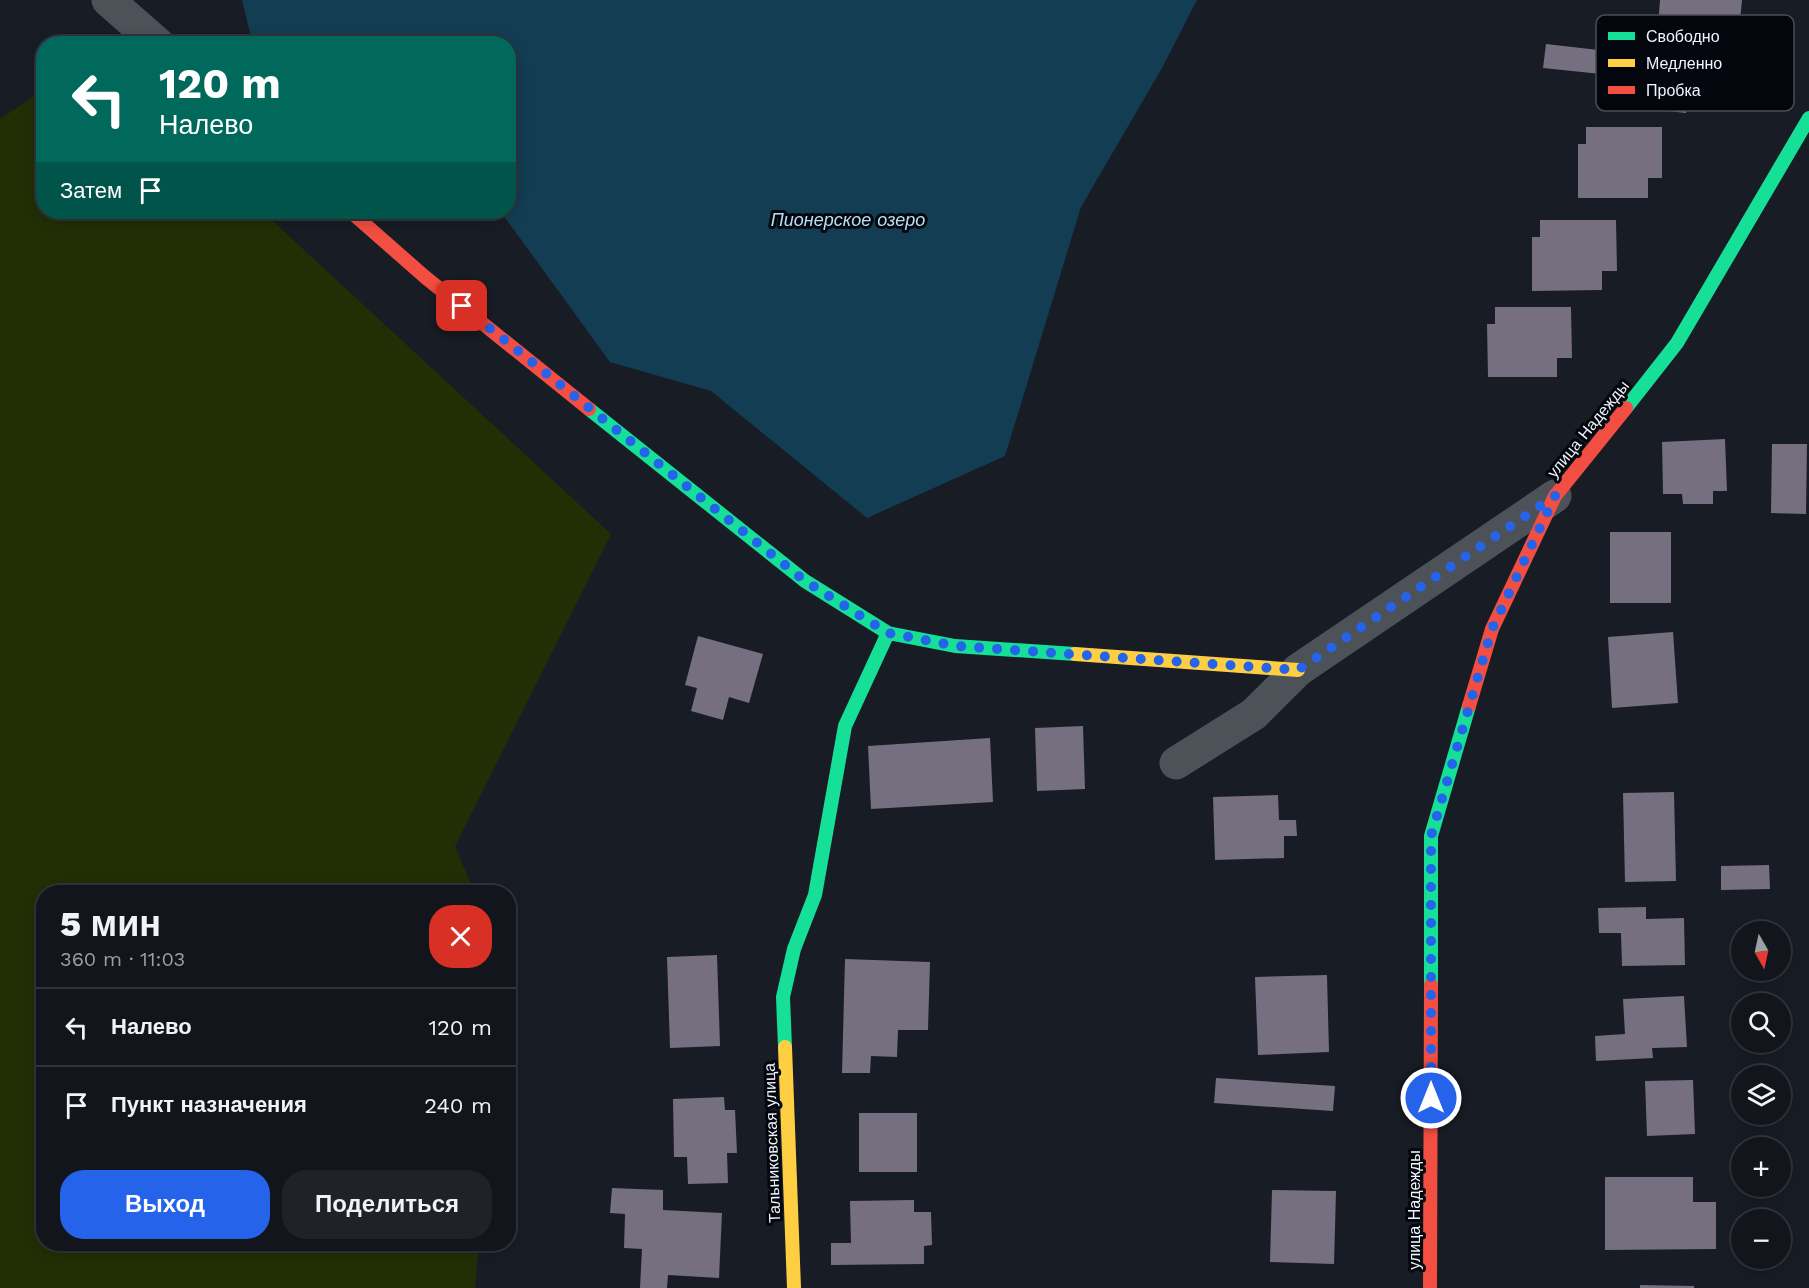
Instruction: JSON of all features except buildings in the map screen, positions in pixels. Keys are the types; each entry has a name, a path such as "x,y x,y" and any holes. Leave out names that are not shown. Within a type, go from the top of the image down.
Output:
{"street":[{"path":"108,0 149,36"},
{"name":"улица Надежды","path":"1430,1288 1431,836 1492,629 1555,496 1677,343 1809,118"},
{"path":"359,219 425,277 805,581 888,633 956,646 1298,670"},
{"path":"1176,763 1254,714 1298,670 1555,496"},
{"name":"Тальниковская улица","path":"794,1288 783,997 794,949 814,896 845,726 888,633"}],"green space":[{"path":"36,95 36,219 271,219 611,534 455,846 471,885 36,885 36,1251 478,1251 475,1288 0,1288 0,119"}],"water":[{"name":"Пионерское озеро","path":"242,0 1197,0 1162,68 1081,207 1005,456 867,518 711,391 610,362 506,219 516,219 516,36 251,36"}],"traffic: fast":[{"path":"1626,408 1677,343 1809,118"},
{"path":"589,409 805,581 888,633 955,646 1075,654"},
{"path":"785,1047 783,997 794,949 815,895 845,726 888,633"},
{"path":"1431,985 1431,836 1469,706"}],"traffic: slow":[{"path":"1075,654 1298,670"},
{"path":"785,1047 794,1288"}],"traffic: jam":[{"path":"359,219 425,277 589,409"},
{"path":"1469,706 1492,629 1555,496 1626,408"},
{"path":"1430,1288 1431,985"}],"route":[{"path":"462,306 805,581 888,633 956,646 1298,670 1555,496 1492,629 1431,836 1431,1098"}]}
